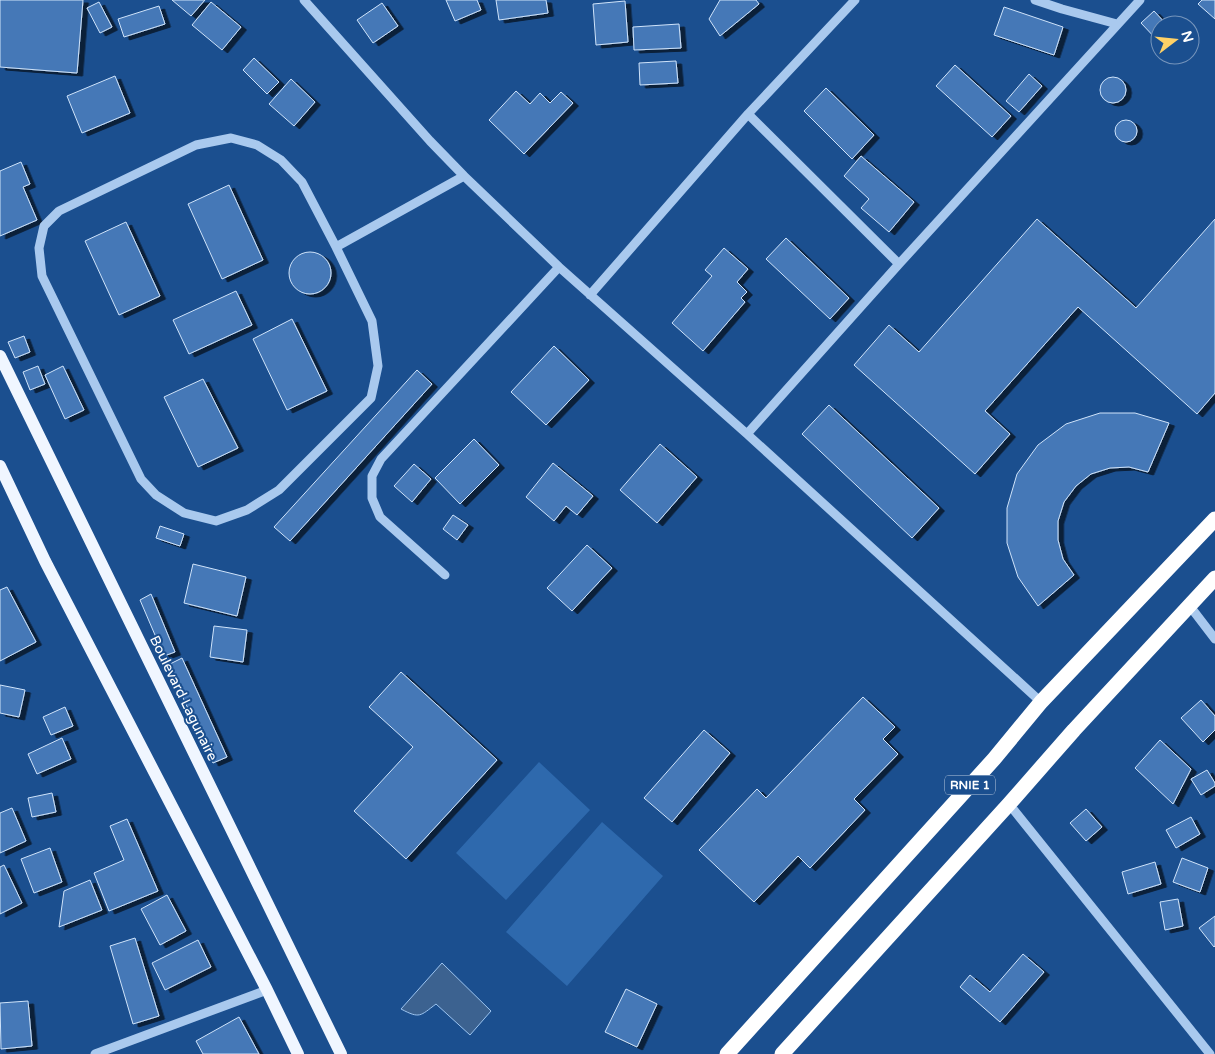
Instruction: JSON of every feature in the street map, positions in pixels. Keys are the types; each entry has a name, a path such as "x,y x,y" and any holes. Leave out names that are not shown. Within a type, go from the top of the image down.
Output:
{"highway":[{"name":"RNIE 1","path":"727,1054 994,758 1041,702 1215,519"},
{"name":"RNIE 1","path":"782,1054 1074,730 1215,578"}],"main road":[{"name":"Boulevard Lagunaire","path":"0,356 341,1054"},
{"path":"0,466 45,561 267,990 298,1054"}],"street":[{"path":"304,0 423,134 559,267 747,434 1041,702"},
{"path":"590,295 748,114 855,0"},
{"path":"1035,0 1117,24"},
{"path":"747,434 1140,0"},
{"path":"748,114 899,264"},
{"path":"231,138 257,145 281,160 302,182 336,247 372,321 378,366 371,398 279,490 247,510 216,521 184,513 156,494 140,479 42,276 39,248 44,226 58,211 196,145 231,138"},
{"path":"336,247 464,176"},
{"path":"444,575 380,517 372,498 372,476 381,459 559,267"},
{"path":"1189,606 1215,639"},
{"path":"1009,804 1210,1054"},
{"path":"95,1054 267,990"}],"shaded area":[{"path":"539,762 590,810 506,900 456,853"},
{"path":"602,822 663,876 567,986 506,932"},
{"path":"442,963 491,1011 470,1035 436,1004 420,1015 401,1009"}],"building":[{"path":"0,0 83,0 77,73 0,67"},
{"path":"172,0 205,0 191,16"},
{"path":"446,0 477,0 481,10 455,21"},
{"path":"496,0 546,0 548,13 499,20"},
{"path":"720,0 756,0 759,4 720,36 709,19"},
{"path":"1202,0 1215,0 1215,19 1198,4"},
{"path":"625,1 628,42 596,45 593,4"},
{"path":"99,2 112,27 100,33 87,8"},
{"path":"211,2 241,27 222,50 192,25"},
{"path":"382,3 398,26 373,43 357,20"},
{"path":"159,6 165,24 124,37 118,19"},
{"path":"1004,7 1063,27 1054,55 994,35"},
{"path":"1154,11 1158,15 1150,15 1150,33 1141,23"},
{"path":"679,24 681,48 634,50 633,27"},
{"path":"254,58 279,82 267,94 243,70"},
{"path":"676,61 678,83 640,85 639,63"},
{"path":"955,65 1011,116 992,137 936,86"},
{"path":"1029,74 1042,86 1019,112 1006,101"},
{"path":"115,76 130,113 82,133 67,96"},
{"path":"1113,77 1122,81 1126,90 1122,99 1113,103 1104,99 1100,90 1104,81"},
{"path":"291,79 315,102 294,126 269,104"},
{"path":"826,88 874,135 852,159 804,111"},
{"path":"516,91 530,104 540,93 550,103 561,92 573,103 524,154 489,120"},
{"path":"1122,120 1130,120 1137,127 1137,135 1130,142 1122,142 1115,135 1115,127"},
{"path":"861,156 914,202 889,232 861,208 869,199 844,176"},
{"path":"21,162 30,184 23,187 37,220 0,236 0,171"},
{"path":"229,185 263,260 222,279 188,204"},
{"path":"1037,219 1136,308 1215,219 1215,393 1197,414 1078,307 985,411 1010,434 975,474 854,365 889,325 919,352"},
{"path":"126,222 160,296 119,315 85,241"},
{"path":"786,238 849,298 830,319 766,259"},
{"path":"724,248 748,269 737,282 747,292 741,298 745,302 703,351 672,323 712,276 705,270"},
{"path":"314,252 322,255 328,261 331,273 328,285 322,291 306,294 298,291 292,285 289,269 292,261 298,255"},
{"path":"236,291 252,325 189,354 173,320"},
{"path":"292,319 327,391 287,410 253,339"},
{"path":"24,336 30,352 15,358 8,342"},
{"path":"554,346 589,380 546,425 511,392"},
{"path":"38,366 45,384 30,390 23,372"},
{"path":"63,366 84,410 65,419 45,375"},
{"path":"417,370 432,384 290,541 274,527"},
{"path":"203,379 238,448 198,467 164,397"},
{"path":"829,405 939,508 912,538 802,434"},
{"path":"1100,413 1135,413 1169,423 1148,472 1129,467 1110,468 1091,474 1076,486 1064,502 1058,521 1058,540 1063,559 1074,575 1038,606 1018,577 1007,543 1007,508 1017,474 1038,445 1066,424"},
{"path":"474,439 499,465 460,504 435,478"},
{"path":"660,444 697,477 657,523 620,490"},
{"path":"553,463 593,496 577,515 566,506 554,521 526,497"},
{"path":"414,464 431,479 412,502 394,486"},
{"path":"453,515 468,525 457,540 443,529"},
{"path":"160,526 184,534 180,546 156,538"},
{"path":"587,545 612,568 572,611 547,588"},
{"path":"193,564 246,577 237,616 184,603"},
{"path":"7,587 36,642 0,661 0,590"},
{"path":"151,594 175,652 164,656 140,600"},
{"path":"214,626 247,630 243,662 210,657"},
{"path":"182,658 227,757 213,763 168,665"},
{"path":"401,672 497,760 406,859 354,811 413,747 369,707"},
{"path":"0,685 25,690 19,717 0,713"},
{"path":"863,697 895,727 883,739 898,754 854,799 865,810 810,868 798,856 754,902 699,850 757,789 766,798"},
{"path":"1201,700 1215,716 1215,730 1203,742 1181,718"},
{"path":"65,707 73,726 51,735 43,717"},
{"path":"704,730 730,753 672,822 644,798"},
{"path":"62,738 71,759 37,774 28,754"},
{"path":"1160,740 1191,769 1173,804 1135,768"},
{"path":"1207,770 1215,786 1201,795 1191,779"},
{"path":"52,793 56,812 32,817 28,798"},
{"path":"12,808 26,841 0,853 0,813"},
{"path":"1086,809 1102,827 1086,841 1070,823"},
{"path":"1191,817 1200,834 1176,848 1166,830"},
{"path":"127,819 158,891 109,911 94,873 124,860 110,826"},
{"path":"50,848 62,882 34,893 21,859"},
{"path":"1182,858 1208,868 1200,892 1173,882"},
{"path":"1155,862 1161,884 1128,894 1122,872"},
{"path":"4,865 22,903 0,914 0,867"},
{"path":"90,880 102,910 59,927 64,891"},
{"path":"167,895 186,931 160,945 141,909"},
{"path":"1178,899 1183,926 1165,930 1160,902"},
{"path":"1215,916 1215,946 1214,947 1199,928"},
{"path":"135,938 159,1016 133,1024 110,946"},
{"path":"198,940 211,967 165,990 152,963"},
{"path":"1023,954 1044,972 1000,1022 960,987 970,975 990,992"},
{"path":"626,989 657,1004 637,1047 605,1032"},
{"path":"28,1001 32,1046 1,1049 0,1003"},
{"path":"239,1017 259,1054 203,1054 196,1041"}]}
